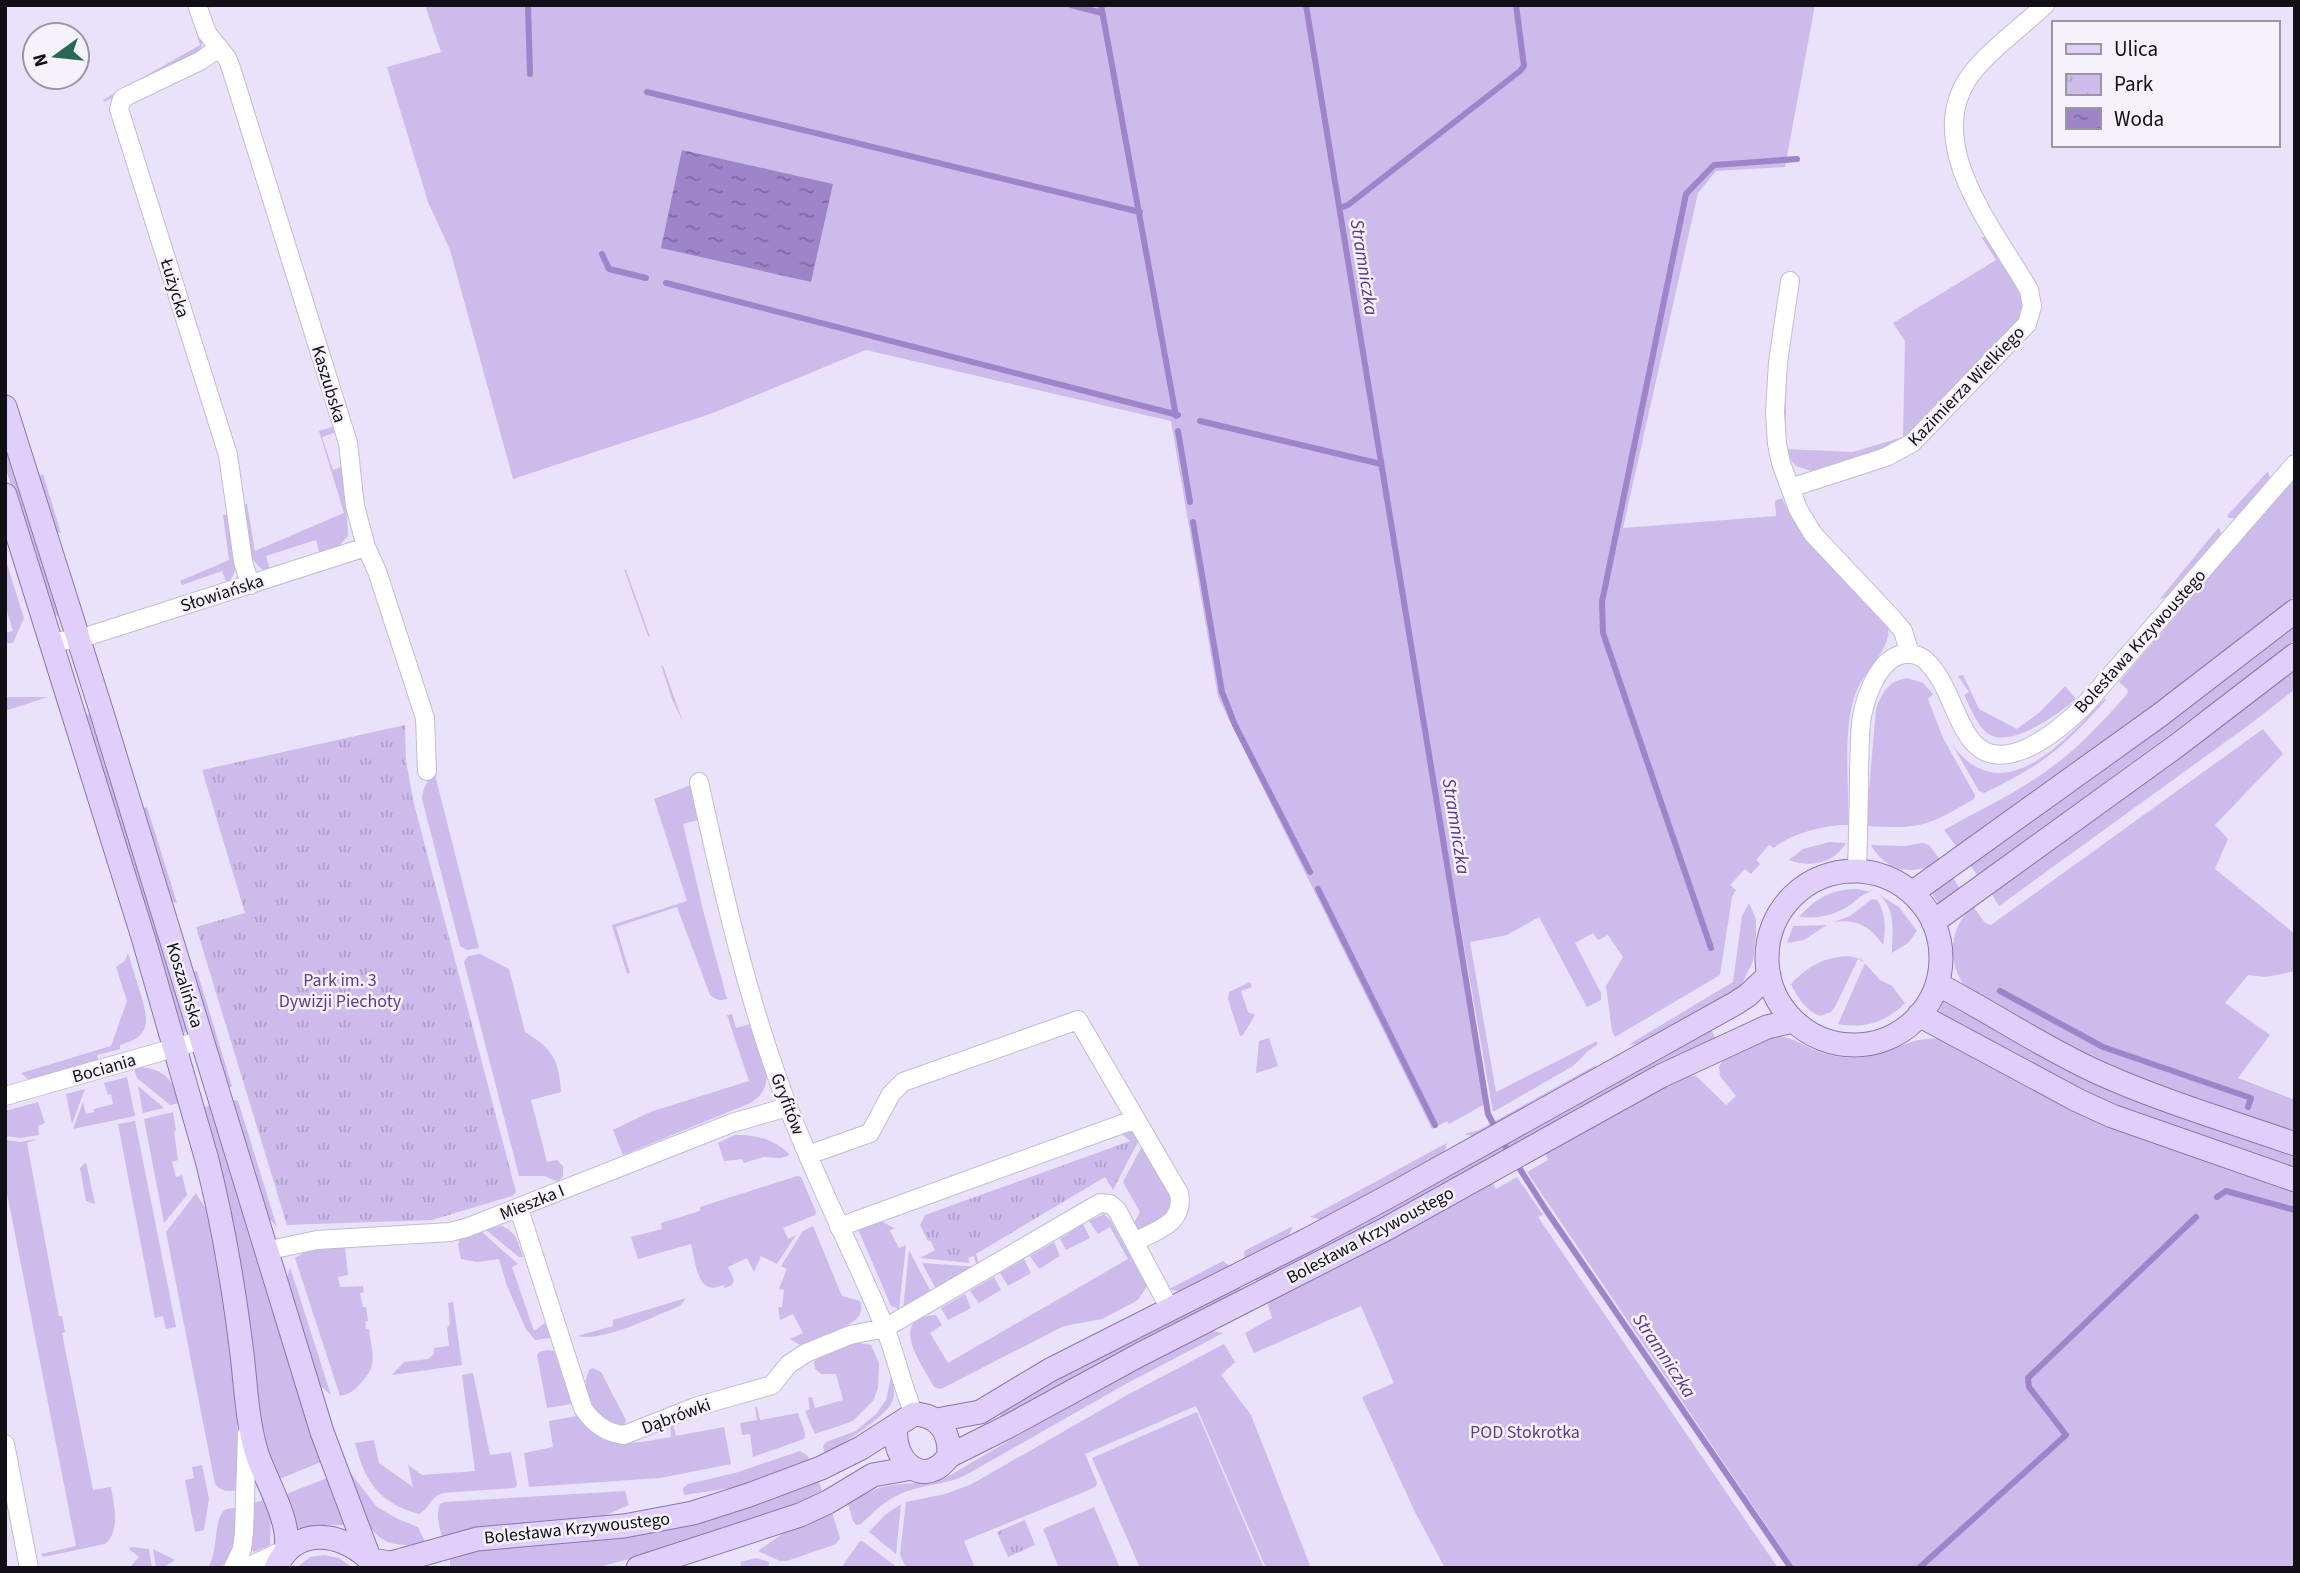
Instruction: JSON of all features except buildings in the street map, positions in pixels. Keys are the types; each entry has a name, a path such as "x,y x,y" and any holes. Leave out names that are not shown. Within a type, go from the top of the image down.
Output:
{"main road":[{"name":"Koszalińska","path":"5,407 79,639 265,1251 333,1465 372,1564"},
{"name":"Koszalińska","path":"5,495 175,1048 214,1189 256,1450 288,1535 281,1559"},
{"path":"1912,893 2208,680 2295,611"},
{"path":"1933,922 2179,744 2295,655"},
{"path":"1857,871 1886,877 1912,893 1933,922 1941,953 1937,984 1919,1015 1893,1035 1862,1044 1830,1041 1793,1021 1778,1000 1769,975 1769,941 1772,928 1794,895 1816,879 1829,874 1857,871"},
{"name":"Bolesława Krzywoustego","path":"937,1420 966,1417 980,1412 1050,1370 1309,1239 1736,1003 1769,975"},
{"path":"1937,984 2098,1073 2136,1089 2295,1144"},
{"path":"1919,1015 2112,1116 2295,1180"},
{"name":"Bolesława Krzywoustego","path":"949,1456 1384,1230 1680,1066 1767,1027 1793,1021"},
{"path":"638,1568 800,1515 873,1475 895,1469 929,1471 937,1468 949,1456 948,1436 937,1420 922,1414 914,1414 896,1427 897,1448 904,1461 912,1468"},
{"name":"Bolesława Krzywoustego","path":"372,1564 391,1563 477,1539 624,1526 672,1518 788,1482 850,1454 896,1427"},
{"path":"281,1559 311,1538 333,1537 354,1546 372,1564"}],"street":[{"name":"Kaszubska","path":"197,5 207,33 231,68 348,443 355,506 366,547 377,571 425,718 427,771"},
{"name":"Kazimierza Wielkiego","path":"1790,488 1885,457 1913,443 2027,324 2032,306 2029,290 1967,183 1960,163 1955,120 1959,98 1968,79 2045,5"},
{"name":"Łużycka","path":"219,48 200,61 122,99 119,110 228,455 243,561 250,585"},
{"path":"1790,281 1778,362 1775,412 1777,444 1790,488 1798,509 1813,534 1903,631 1910,653 1896,657 1885,666 1864,707 1860,725 1857,871"},
{"name":"Bolesława Krzywoustego","path":"1910,653 1919,655 1929,664 1945,688 1967,735 1983,750 2004,755 2018,753 2051,733 2075,714 2295,464"},
{"name":"Słowiańska","path":"51,642 79,639 366,547"},
{"path":"58,666 79,639"},
{"name":"Gryfitów","path":"699,782 744,974 788,1107 885,1328 914,1414"},
{"path":"808,1155 870,1133 891,1094 903,1082 1078,1020 1180,1193 1181,1204 1175,1219 1134,1242"},
{"name":"Bociania","path":"5,1096 202,1040"},
{"name":"Mieszka I","path":"265,1251 317,1240 450,1232 466,1228 732,1123 788,1107"},
{"path":"839,1227 1136,1119"},
{"path":"885,1328 1100,1203 1110,1204 1117,1210 1170,1309"},
{"name":"Dąbrówki","path":"519,1209 583,1408 598,1425 615,1434 624,1435 695,1407 772,1385 789,1364 806,1353 850,1335 885,1328"},
{"path":"233,1568 242,1549 244,1533 249,1412"},
{"path":"5,1444 29,1568"},
{"path":"245,1568 281,1559"}],"green space":[{"path":"188,5 202,38 197,57 104,102 103,100 200,45"},
{"path":"425,5 1815,5 1785,167 1716,171 1698,193 1623,528 1776,516 1775,501 1782,498 1791,516 1815,549 1887,624 1887,640 1861,682 1852,705 1848,739 1848,825 1809,831 1774,848 1769,845 1756,860 1760,864 1751,874 1745,869 1730,885 1736,890 1732,897 1720,975 1615,1037 1606,986 1623,957 1608,935 1598,940 1593,933 1575,943 1601,993 1601,1000 1587,1007 1539,917 1507,935 1470,942 1496,1092 1597,1041 1597,1045 1573,1066 1493,1112 1428,739 1425,739 1485,1104 1449,1124 1447,1121 1432,1129 1218,697 1171,421 866,350 713,413 513,479 450,250 428,202 387,67 441,52"},
{"path":"1987,234 2016,284 2023,306 2023,317 1916,431 1896,445 1815,472 1796,466 1784,451 1783,366 1787,366 1785,449 1853,452 1903,437 1905,341 1893,323 1996,260 1982,238"},
{"path":"335,426 336,432 322,437 333,470 344,466 348,536 337,548 320,554 316,540 266,556 270,570 265,571 258,566 250,551 243,505 247,504 255,551 344,513 319,431"},
{"path":"5,439 59,615 57,616 52,614 5,466"},
{"path":"2268,471 2270,478 2235,518 2229,518 2227,516"},
{"path":"43,474 61,533 55,532 38,477"},
{"path":"2295,477 2295,596 2201,671 1958,849 1944,830 2037,778 2090,734 2128,693 2119,682"},
{"path":"229,514 236,551 232,577 227,583 222,571 182,585 180,581 229,560 223,515"},
{"path":"2219,527 2221,534 2166,597 2159,600"},
{"path":"5,558 24,618 13,643 5,643 5,633 13,631 5,604"},
{"path":"624,569 626,570 650,637 648,636"},
{"path":"2295,626 2295,640 2269,661 1978,876 1970,865 2167,725"},
{"path":"661,665 663,666 683,722 672,699"},
{"path":"2295,670 2295,689 1999,906 1991,893"},
{"path":"1963,675 1979,709 2017,729 2040,712 2065,686 2076,699 2058,713 2021,734 1997,737 1987,733 1974,716 1964,695 1969,692 1958,676"},
{"path":"1907,678 1923,683 1933,694 1928,699 1943,738 1975,795 1974,799 1923,824 1899,827 1866,826 1876,709 1887,689 1895,682"},
{"path":"5,697 48,697 5,711"},
{"path":"2105,698 2082,726 2047,757 1984,793 1979,791 1952,744 1972,764 1992,772 2013,771 2033,763 2053,749"},
{"path":"92,713 188,1026 185,1033 179,1028 84,716"},
{"name":"Park im. 3 Dywizji Piechoty","path":"405,725 406,760 413,800 516,1192 512,1196 432,1220 287,1225 196,927 245,913 202,770"},
{"path":"2263,729 2283,754 2215,825 2228,839 2215,869 2295,934 2295,971 2266,977 2248,975 2225,1003 2270,1035 2238,1078 2295,1100 2295,1133 2148,1082 2093,1059 1966,988 1955,967 1953,956 1959,924 1973,906 1985,923 1991,925"},
{"path":"434,766 437,767 436,779 479,948 467,950 460,946 422,799 423,790"},
{"path":"691,785 698,820 683,824 727,999 725,1000 718,1000 710,995 677,907 616,927 630,973 627,974 612,925 687,901 654,799"},
{"path":"147,807 177,903 170,901 142,809"},
{"path":"1829,842 1846,843 1828,860 1805,864 1789,860 1803,849"},
{"path":"1922,843 1929,845 1941,861 1911,870 1893,866 1885,861 1871,845 1905,846"},
{"path":"1953,878 1960,889 1938,903 1932,893"},
{"path":"1857,889 1872,892 1864,894 1834,913 1820,917 1799,917 1825,896"},
{"path":"1878,894 1899,907 1917,931 1908,943 1892,953 1891,914"},
{"path":"1872,899 1877,900 1884,916 1883,945 1862,925 1834,922 1850,916"},
{"path":"1749,903 1756,919 1756,935 1753,961 1741,986 1639,1044 1628,1045 1733,982 1742,916"},
{"path":"1827,925 1804,940 1787,943 1793,926"},
{"path":"128,953 145,1010 143,1031 138,1037 120,1045 120,1049 97,1055 98,1061 29,1080 21,1073 111,1046 127,1001 116,967 125,961"},
{"path":"480,954 509,969 525,1032 548,1050 556,1063 561,1092 531,1100 547,1162 557,1160 563,1166 563,1176 558,1182 545,1176 519,1176 464,962 468,956"},
{"path":"1849,956 1861,959 1864,963 1858,959 1836,1005 1831,1012 1820,1016 1810,1011 1791,984 1817,964 1832,958"},
{"path":"1865,963 1880,980 1892,986 1905,1003 1891,1015 1866,1025 1838,1024"},
{"path":"197,971 232,1086 226,1090 191,973"},
{"path":"1250,982 1252,987 1241,991 1248,1012 1255,1015 1240,1036 1228,999 1229,992"},
{"path":"1943,1002 2142,1101 2295,1155 2295,1169 2137,1115 2081,1092 1939,1013"},
{"path":"732,1014 736,1028 750,1024 766,1073 765,1087 757,1099 623,1155 613,1130 650,1112 749,1081 727,1015"},
{"path":"1711,1029 1715,1038 1632,1079 1379,1221 1257,1283 1254,1277"},
{"path":"1774,1036 1790,1039 1826,1054 1850,1058 1882,1053 1910,1042 1940,1039 2074,1110 2295,1191 2295,1568 1795,1568 1527,1172 1548,1160 1545,1152 1682,1076 1696,1076 1726,1105 1736,1096 1720,1076 1719,1067 1724,1058"},
{"path":"1269,1038 1278,1066 1256,1073 1259,1041"},
{"path":"1596,1065 1595,1069 1476,1137 1464,1134 1479,1130"},
{"path":"134,1068 157,1071 167,1078 180,1103 170,1105 137,1078"},
{"path":"127,1077 135,1116 73,1129 83,1102 86,1114 113,1104 111,1094 108,1095 104,1083"},
{"path":"138,1086 164,1108 143,1113"},
{"path":"85,1089 72,1124 66,1094"},
{"path":"229,1101 238,1101 277,1227 263,1212"},
{"path":"38,1102 45,1123 38,1126 39,1135 20,1138 5,1136 5,1111"},
{"path":"211,1105 321,1462 277,1480 265,1447 202,1108"},
{"path":"173,1112 178,1160 172,1162 176,1177 182,1175 187,1195 164,1223 144,1119"},
{"path":"135,1121 176,1327 166,1329 163,1316 155,1318 118,1124"},
{"path":"1129,1128 1141,1136 1113,1190 1105,1177 976,1254 979,1264 976,1264 974,1256 968,1258 970,1263 920,1258 935,1250 920,1225 925,1215 1130,1141 1118,1131"},
{"path":"735,1135 765,1139 790,1155 781,1158 763,1157 744,1163 742,1159 724,1161 718,1143"},
{"path":"37,1139 27,1143 93,1490 111,1487 115,1510 113,1532 105,1544 43,1557 41,1554 76,1546 5,1183 5,1140 20,1142"},
{"path":"1447,1143 1444,1155 1322,1220 1310,1217"},
{"path":"1147,1147 1174,1192 1173,1214 1137,1231 1132,1226 1140,1212 1123,1182 1141,1148"},
{"path":"86,1162 95,1204 86,1201 80,1168"},
{"path":"801,1177 816,1212 815,1215 783,1228 788,1239 796,1235 777,1264 761,1256 754,1272 747,1258 728,1267 734,1280 732,1285 714,1288 708,1287 699,1276 691,1244 638,1259 631,1237 662,1229 661,1223 700,1211 700,1207"},
{"name":"POD Stokrotka","path":"1517,1177 1543,1215 1538,1217 1778,1568 1445,1568 1415,1512 1362,1397 1394,1383 1361,1306 1254,1353 1245,1333 1272,1318 1267,1302 1492,1182 1496,1189"},
{"path":"196,1193 209,1214 232,1353 237,1403 238,1490 234,1491 223,1490 215,1484 166,1232"},
{"path":"1104,1214 1111,1221 1147,1286 1138,1300 1102,1319 1064,1326 941,1389 934,1387 912,1344 910,1333 913,1324 921,1318 936,1315 942,1325 930,1333 948,1363 1128,1259 1110,1227 1098,1234 1089,1221"},
{"path":"879,1220 894,1228 890,1231 899,1248 906,1245 899,1309 891,1306 858,1229"},
{"path":"1083,1224 1090,1238 1066,1250 1060,1239"},
{"path":"501,1226 513,1234 523,1257 519,1257 486,1230"},
{"path":"813,1226 842,1296 860,1301 861,1309 858,1317 848,1325 800,1345 790,1339 803,1333 793,1314 780,1320 778,1307 782,1307 784,1290 779,1289 787,1269 781,1266 803,1231"},
{"path":"1293,1226 1288,1237 1245,1259 1244,1251"},
{"path":"482,1232 518,1264 512,1267 534,1331 545,1323 550,1338 535,1340 526,1329 507,1286 499,1259 477,1262 461,1259 458,1245 460,1239"},
{"path":"1054,1242 1060,1256 1039,1269 1030,1256"},
{"path":"345,1247 348,1275 338,1277 340,1287 363,1286 364,1292 360,1293 363,1307 366,1307 368,1321 365,1322 366,1329 369,1329 373,1358 370,1370 360,1384 351,1392 340,1396 295,1258 310,1249"},
{"path":"909,1250 932,1294 903,1310"},
{"path":"1024,1259 1031,1273 1008,1286 1000,1273"},
{"path":"1223,1261 1230,1266 1180,1292 1169,1289"},
{"path":"922,1263 979,1267 937,1291"},
{"path":"290,1267 331,1395 318,1384 287,1279"},
{"path":"994,1277 1001,1290 979,1303 970,1291"},
{"path":"1239,1285 1242,1291 1002,1418 999,1413 1045,1385"},
{"path":"965,1294 971,1308 948,1320 941,1308"},
{"path":"686,1298 680,1306 615,1332 588,1337 577,1336 613,1326 613,1320"},
{"path":"453,1302 462,1365 392,1375 404,1362 428,1359 434,1354 434,1348 449,1346 448,1303"},
{"path":"1210,1331 1223,1333 1124,1385 964,1476 903,1493 884,1504 861,1524 856,1525 853,1521 848,1504 864,1495 887,1486 947,1477 1092,1392"},
{"path":"854,1342 871,1345 879,1363 878,1388 873,1401 853,1421 815,1434 805,1411 810,1409 808,1398 812,1397 815,1408 843,1400 836,1374 821,1374 815,1369 814,1362 820,1356"},
{"path":"1224,1344 1235,1362 1221,1375 1251,1415 1311,1568 1266,1568 1196,1406 1085,1454 1097,1482 1096,1487 964,1541 975,1568 906,1568 900,1554 906,1502 945,1494 970,1485 1129,1394"},
{"path":"547,1350 554,1351 572,1404 547,1408 537,1355"},
{"path":"593,1368 601,1372 626,1420 624,1426 606,1419 592,1405 588,1397 586,1378"},
{"path":"473,1373 490,1455 511,1452 517,1485 515,1488 443,1493 435,1497 419,1514 394,1504 369,1480 355,1443 374,1440 379,1463 413,1487 408,1465 422,1475 475,1471 462,1375"},
{"path":"891,1377 894,1394 887,1410 825,1454 823,1446 826,1442 856,1431 876,1414 886,1400"},
{"path":"755,1407 760,1420 798,1413 805,1433 804,1439 753,1457 750,1434 742,1435 740,1423 757,1420"},
{"path":"1197,1412 1264,1568 1140,1568 1092,1458"},
{"path":"577,1416 598,1435 609,1440 632,1443 671,1437 670,1423 673,1424 676,1436 724,1427 731,1464 660,1478 529,1487 524,1453 553,1447 549,1421"},
{"path":"800,1451 807,1455 810,1461 745,1486 684,1495 683,1488 688,1484 735,1473"},
{"path":"202,1465 209,1499 204,1530 195,1532 185,1480 194,1478 192,1467"},
{"path":"349,1471 377,1507 418,1527 425,1542 406,1545 391,1543 380,1537 363,1516 345,1472"},
{"path":"327,1478 345,1525 297,1528 284,1495"},
{"path":"818,1480 823,1493 796,1506 690,1542 596,1568 450,1568 450,1555 475,1550 630,1535 698,1523"},
{"path":"625,1491 629,1505 599,1518 485,1527 442,1537 439,1524 439,1508 444,1502"},
{"path":"264,1500 271,1518 270,1545 254,1552 251,1548 251,1504"},
{"path":"901,1504 896,1554 869,1532 885,1515"},
{"path":"1094,1507 1120,1568 1059,1568 1043,1529"},
{"path":"238,1508 234,1548 220,1568 208,1568 222,1513"},
{"path":"832,1512 840,1538 836,1544 787,1561 780,1561 758,1551 785,1532"},
{"path":"1025,1520 1035,1545 1008,1557 997,1532"},
{"path":"862,1541 898,1568 841,1568"},
{"path":"129,1549 149,1549 152,1568 129,1568 139,1557"},
{"path":"153,1549 175,1560 163,1568 156,1568"},
{"path":"324,1555 339,1558 353,1568 296,1568 310,1557"},
{"path":"756,1558 769,1562 769,1565 765,1568 742,1568 740,1562"}],"water":[{"path":"682,150 833,184 811,282 661,248"}],"waterway":[{"path":"528,5 530,74"},
{"path":"1071,5 1102,13"},
{"path":"1101,5 1176,416"},
{"name":"Stramniczka","path":"1306,5 1488,1114 1497,1131"},
{"path":"1340,208 1348,205 1520,71 1524,66 1516,5"},
{"path":"647,92 1140,212"},
{"path":"1711,948 1603,633 1602,602 1686,194 1714,165 1797,159"},
{"path":"602,254 609,269 646,278"},
{"path":"666,283 1178,415"},
{"path":"1200,421 1381,464"},
{"path":"1178,431 1190,502"},
{"path":"1193,522 1222,692 1235,725 1310,872"},
{"path":"1318,889 1435,1125"},
{"path":"2000,991 2103,1047 2251,1098 2248,1107"},
{"name":"Stramniczka","path":"1502,1141 1546,1210 1791,1568"},
{"path":"2217,1197 2226,1191 2295,1210"},
{"path":"1919,1568 2066,1435 2029,1387 2028,1378 2196,1217"}]}
